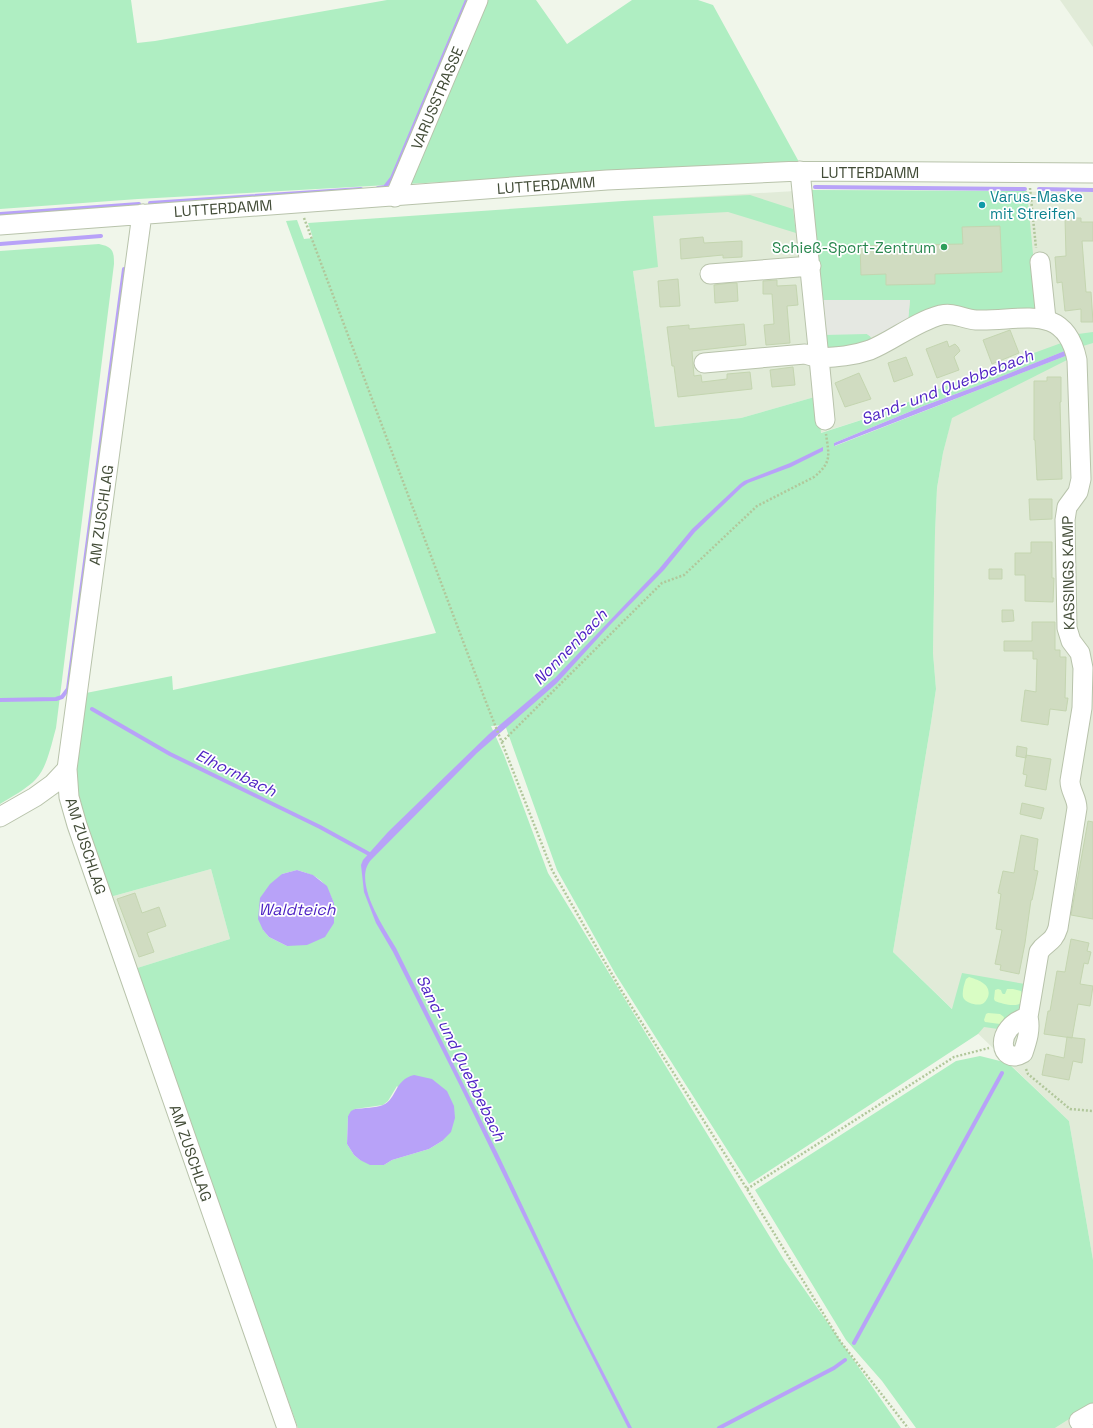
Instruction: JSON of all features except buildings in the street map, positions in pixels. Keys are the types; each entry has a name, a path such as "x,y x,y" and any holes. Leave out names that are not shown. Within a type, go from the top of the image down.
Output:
{"street":[{"name":"VARUSSTRASSE","path":"395,197 478,0"},
{"name":"LUTTERDAMM","path":"0,225 395,197 607,180 800,172 1093,173"},
{"path":"800,172 811,266 824,420"},
{"name":"AM ZUSCHLAG","path":"142,214 67,769 69,797 77,825 288,1428"},
{"path":"1040,262 1046,319"},
{"path":"710,274 811,266"},
{"name":"KASSINGS KAMP","path":"704,363 805,354 819,358 845,357 859,354 871,349 916,326 946,314 962,316 975,320 1020,318 1046,319 1062,328 1073,344 1077,360 1081,479 1078,492 1067,507 1065,520 1067,628 1071,641 1080,653 1082,659 1083,682 1078,734 1070,781 1071,790 1077,804 1058,928 1053,939 1042,948 1040,952 1028,1017 1028,1034 1023,1053"},
{"path":"0,817 35,797 52,784 67,769"},
{"path":"1084,1428 1079,1421 1093,1413"}],"path":[{"path":"1029,184 1036,256 1040,262"},
{"path":"298,203 552,870 620,990 747,1189 840,1341 908,1428"},
{"path":"502,742 662,583 684,575 757,506 814,477 821,471 828,460 824,420"},
{"path":"747,1189 954,1057 988,1049"},
{"path":"1023,1053 1028,1074 1070,1109 1093,1111"}],"shaded area":[{"path":"0,0 131,0 137,43 387,0 536,0 567,44 632,0 698,0 713,5 799,162 138,199 0,209"},
{"path":"1060,0 1093,0 1093,47"},
{"path":"812,190 1093,192 1093,1260 1069,1121 893,952 936,689 933,653 937,488 943,453 961,379 880,414 820,433 818,396 741,418 655,427 623,201"},
{"path":"812,190 1027,191 1038,306 1031,312 908,321 910,300 822,300"},
{"path":"750,195 793,209 796,233 728,212 653,216 658,267 633,271 655,427 741,418 818,396 821,433 880,414 962,379 1064,342 1067,350 834,443 835,446 1068,355 1069,359 952,418 943,453 937,488 933,653 936,689 893,952 952,1009 962,973 1031,985 1027,1011 998,1029 984,1027 978,1034 749,1184 616,975 557,870 505,725 491,726 504,755 548,873 784,1260 901,1428 298,1428 134,969 230,939 211,869 110,897 73,786 86,693 172,676 173,690 436,633 286,221 297,220 304,239 313,238 308,223 623,201","holes":["297,870 317,877 321,880 334,903 287,946 269,937 263,930 282,874","397,1086 442,1141 429,1149 392,1160 384,1165 360,1160 354,1155 347,1144 348,1116 355,1109 383,1105 388,1101"]},
{"path":"99,244 112,250 114,264 56,728 49,755 40,774 19,793 0,804 0,251"},
{"path":"822,300 910,300 908,321 871,337 867,334 824,335"},
{"path":"1093,332 1093,343 1083,346 1078,334"},
{"path":"867,334 871,337 870,340 853,346 829,348 826,346 824,335"},
{"path":"211,869 230,939 134,969 110,897"},
{"path":"980,1056 1008,1063 1069,1121 1093,1260 1093,1404 1055,1428 916,1428 882,1381 846,1340 755,1190 956,1061"},
{"path":"1093,1404 1093,1428 1055,1428"}],"sand":[{"path":"969,977 983,983 988,989 989,993 986,1001 980,1005 971,1004 963,997 966,979"},
{"path":"1007,989 1021,991 1023,997 1022,1002 1015,1005 1010,1005 995,1001 995,990 1001,990 1003,994 1005,994"},
{"path":"986,1014 1000,1014 1004,1017 1003,1022 1000,1024 985,1022 984,1020"}],"water":[{"path":"1067,350 1068,355 834,446 834,443 926,405"},
{"path":"823,447 823,451 791,467 748,483 742,487 695,532 664,570 610,625 557,683 477,753 371,860 366,869 365,880 367,892 378,917 396,948 499,1156 576,1319 632,1428 628,1428 574,1321 460,1086 393,952 376,923 364,892 361,865 363,860 388,832 489,734 555,678 659,569 692,529 740,484"},
{"name":"Waldteich","path":"297,870 313,875 327,886 334,903 334,923 325,937 307,945 287,946 269,937 263,930 258,919 260,898 270,884 282,874"},
{"path":"414,1075 432,1079 447,1091 454,1106 455,1118 451,1132 442,1141 429,1149 392,1160 384,1165 370,1165 360,1160 354,1155 347,1144 348,1116 351,1111 355,1109 383,1105 388,1102 403,1081"}],"waterway":[{"path":"378,188 385,187 392,178 467,0"},
{"path":"815,187 1025,189"},
{"path":"150,203 361,189"},
{"path":"1039,189 1093,190"},
{"path":"0,214 139,204"},
{"path":"0,244 101,236"},
{"path":"0,700 56,699 62,697 68,689 124,269"},
{"name":"Elhornbach","path":"92,709 170,754 320,827 371,855"},
{"path":"854,1343 1002,1073"},
{"path":"719,1428 834,1368 845,1360"}],"place":[{"name":"Varus-Maske mit Streifen","path":"982,205"},
{"name":"Schieß-Sport-Zentrum","path":"944,247"}],"water label":[{"name":"Sand- und Quebbebach","path":"947,387"},
{"name":"Nonnenbach","path":"570,647"},
{"name":"Sand- und Quebbebach","path":"461,1058"}]}
